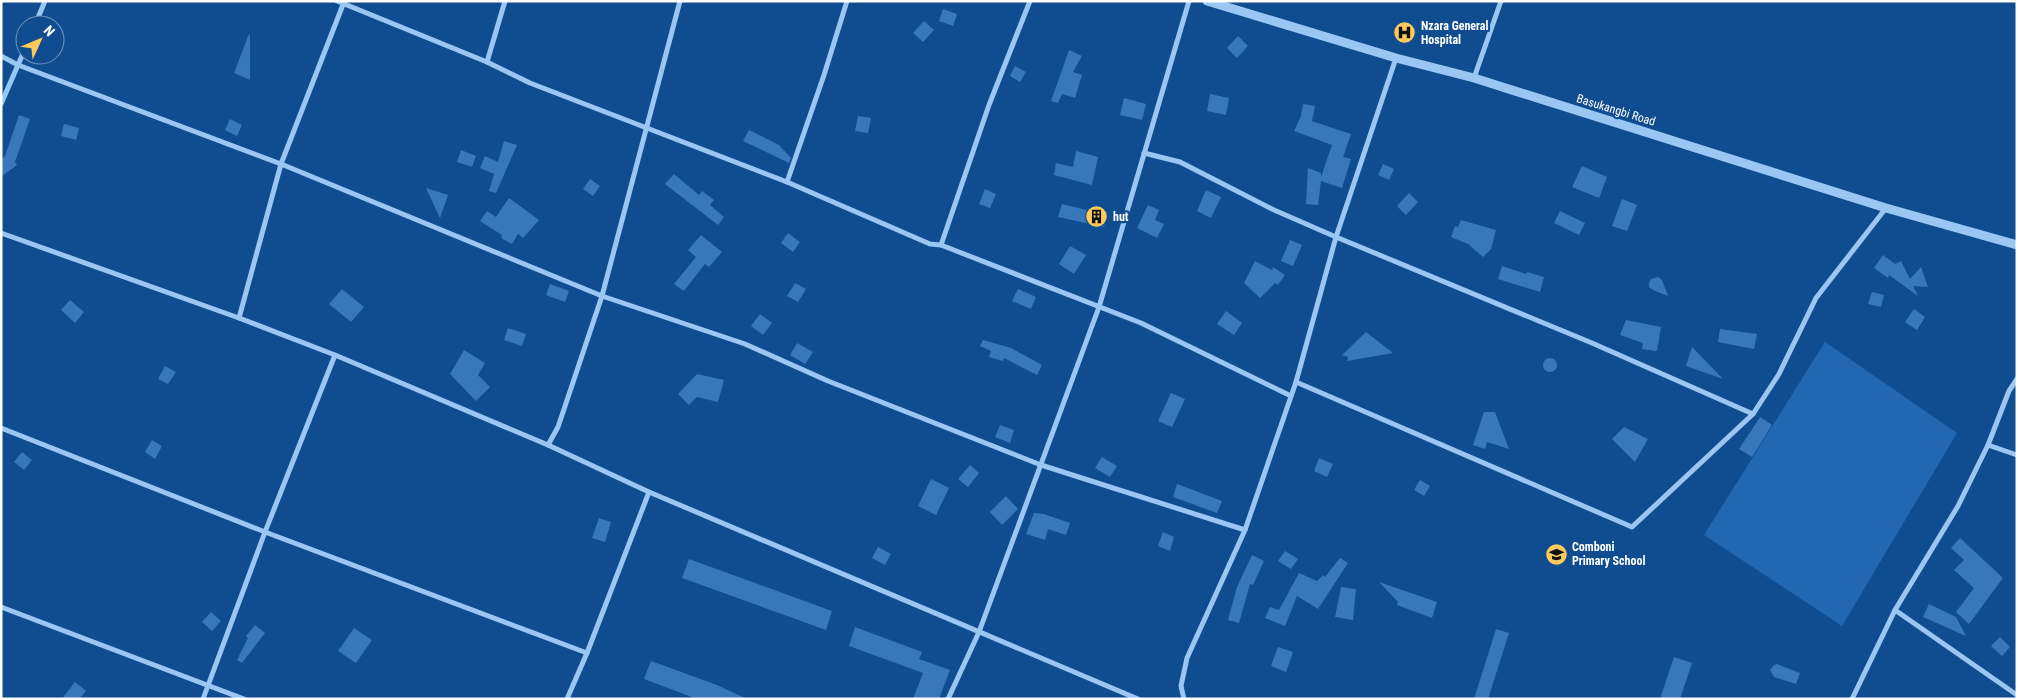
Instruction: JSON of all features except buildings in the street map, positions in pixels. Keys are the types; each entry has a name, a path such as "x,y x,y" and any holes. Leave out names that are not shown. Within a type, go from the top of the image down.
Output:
{"street":[{"path":"39,15 45,1"},
{"path":"487,62 505,1"},
{"path":"548,445 558,427 602,296 680,1"},
{"path":"787,182 847,1"},
{"path":"941,245 989,105 1030,1"},
{"path":"948,699 979,632 1099,308 1189,1"},
{"name":"Basukangbi Road","path":"1207,1 1396,58 1474,78 1886,208 2017,245"},
{"path":"1474,78 1500,1"},
{"path":"240,318 281,164 341,2 487,62 530,83 787,182 930,244 941,245 1141,323 1291,396"},
{"path":"1,56 15,63"},
{"path":"1184,699 1182,686 1187,658 1245,530 1296,382 1336,238 1396,58"},
{"path":"1,104 18,65 281,164 602,296 745,344 828,381 1041,465 1245,530"},
{"path":"1144,153 1180,162 1274,210 1336,238 1592,343 1753,414"},
{"path":"1296,382 1632,527 1753,414 1779,374 1816,298 1886,208"},
{"path":"1,232 240,318 335,355 548,445 649,492 1138,699"},
{"path":"203,699 265,532 335,355"},
{"path":"1852,699 1895,610 1958,506 1988,445 2009,391 2017,379"},
{"path":"1,428 265,532 587,653"},
{"path":"1988,445 2017,455"},
{"path":"567,699 587,653 649,492"},
{"path":"1,607 244,699"},
{"path":"1895,610 2017,695"}],"shaded area":[{"path":"1825,342 1957,433 1842,626 1704,535"}],"place":[{"name":"Nzara General Hospital","path":"1405,33"},
{"name":"hut","path":"1097,217"},
{"name":"Comboni Primary School","path":"1556,554"}]}
